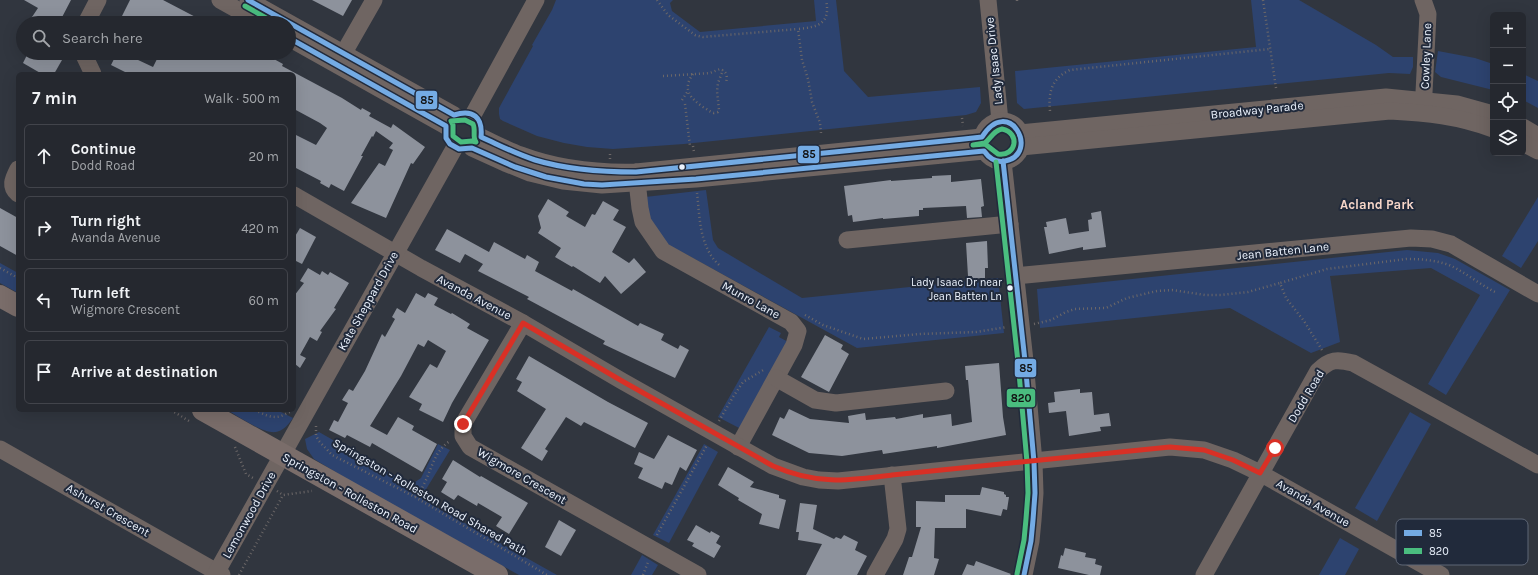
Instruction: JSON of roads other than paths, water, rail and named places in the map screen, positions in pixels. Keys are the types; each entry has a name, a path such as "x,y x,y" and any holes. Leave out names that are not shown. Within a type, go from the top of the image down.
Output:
{"main road":[{"path":"0,296 16,305"},
{"name":"Springston - Rolleston Road","path":"196,415 283,455 497,575"}],"street":[{"path":"90,16 98,0"},
{"path":"220,0 249,16"},
{"path":"248,0 273,16"},
{"path":"340,59 374,0"},
{"path":"473,115 536,0"},
{"name":"Lady Isaac Drive","path":"988,0 1000,121"},
{"name":"Cowley Lane","path":"1423,0 1428,14 1424,107"},
{"path":"296,31 340,59 450,121"},
{"path":"296,41 340,59"},
{"path":"86,60 92,72"},
{"name":"Broadway Parade","path":"1021,140 1386,97 1424,107 1490,128"},
{"name":"Broadway Parade","path":"1424,107 1458,104 1490,113"},
{"path":"463,112 473,115 480,122 482,132 477,142 463,150 455,147 446,138 445,132 450,121 463,112"},
{"path":"1000,121 1012,124 1021,140 1018,154 1011,159 1003,161 992,159 983,144 989,126 1000,121"},
{"path":"1526,130 1538,136"},
{"path":"477,142 556,166 637,178 983,144"},
{"path":"1526,145 1538,151"},
{"name":"Kate Sheppard Drive","path":"283,455 455,147"},
{"path":"1003,161 1034,462 1035,499 1031,541 1024,575"},
{"path":"16,173 12,184 13,189 16,192"},
{"name":"Munro Lane","path":"637,178 643,222 663,251 781,317 795,326 798,331 796,342 774,371 738,446"},
{"name":"Avanda Avenue","path":"296,197 395,254 523,323 738,446 789,473 819,480 854,480 1170,447 1204,450 1220,454 1260,473 1396,552"},
{"path":"848,240 1010,224"},
{"name":"Jean Batten Lane","path":"1015,276 1403,239 1432,239 1451,244 1538,294"},
{"name":"Wigmore Crescent","path":"523,323 463,424 463,436 470,447 698,575"},
{"name":"Dodd Road","path":"1204,575 1318,371 1334,360 1353,363 1538,466"},
{"path":"774,371 815,400 836,403 946,391"},
{"name":"Ashurst Crescent","path":"0,449 218,574"},
{"name":"Lemonwood Drive","path":"218,574 283,455"},
{"path":"875,575 895,539 898,529 892,475"},
{"name":"Avanda Avenue","path":"1419,565 1433,573"}],"place":[{"name":"Lady Isaac Dr near Jean Batten Ln","path":"1010,288"}],"district":[{"name":"Acland Park","path":"1377,204"}]}
